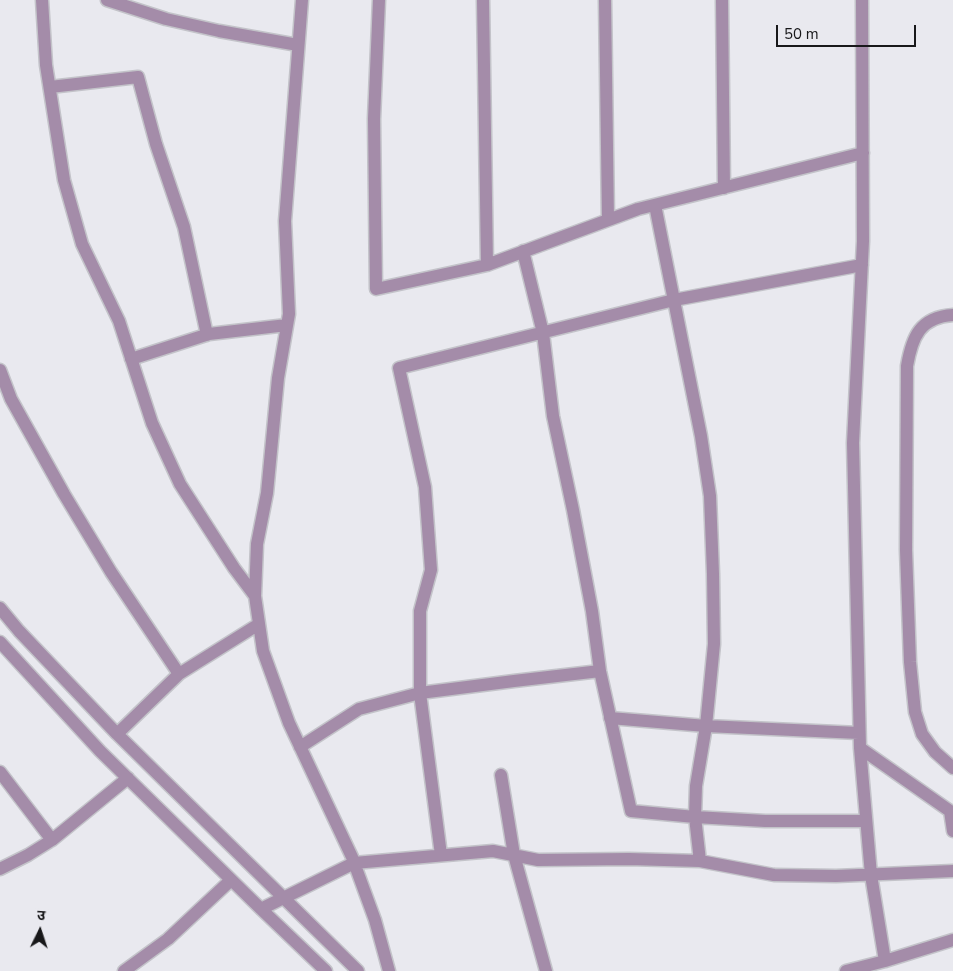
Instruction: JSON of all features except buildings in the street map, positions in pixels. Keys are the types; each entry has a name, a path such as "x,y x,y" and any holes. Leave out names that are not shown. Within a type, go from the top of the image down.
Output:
{"street":[{"path":"42,0 46,65 64,180 82,244 119,321 152,423 180,484 234,568 255,596"},
{"path":"107,0 174,21 298,45"},
{"path":"302,0 285,221 289,314 278,378 267,493 257,544 255,596 263,651 289,723 354,862 375,920 389,971"},
{"path":"379,0 374,119 376,289 487,265 655,204 863,153"},
{"path":"483,0 487,265"},
{"path":"605,0 608,220"},
{"path":"722,0 724,188"},
{"path":"862,0 863,240 853,443 859,733 871,875 885,961"},
{"path":"50,87 138,77 156,144 184,227 207,335"},
{"path":"655,204 701,436 710,496 714,644 706,726 696,786 695,817 700,861"},
{"path":"523,251 543,333 553,416 589,593 600,671 631,811 765,821 866,821"},
{"path":"441,855 420,693 420,611 431,570 425,487 399,368 674,300 862,265"},
{"path":"953,315 946,315 928,321 917,333 910,347 907,366 906,550 910,662 915,712 922,734 935,752 953,768"},
{"path":"131,359 207,335 287,325"},
{"path":"0,370 11,399 64,494 111,572 179,674"},
{"path":"0,608 19,631 117,734 358,971"},
{"path":"117,734 179,674 259,624"},
{"path":"3,650 100,751 326,971"},
{"path":"300,747 359,709 420,693 600,671"},
{"path":"610,718 706,726 859,733"},
{"path":"860,748 951,811 953,831"},
{"path":"0,772 52,840"},
{"path":"500,775 514,855 546,971"},
{"path":"0,869 52,840 128,778"},
{"path":"261,909 354,862 493,850 538,860 629,859 700,861 774,875 836,876 953,871"},
{"path":"124,971 168,939 231,880"},
{"path":"846,971 953,940"}]}
